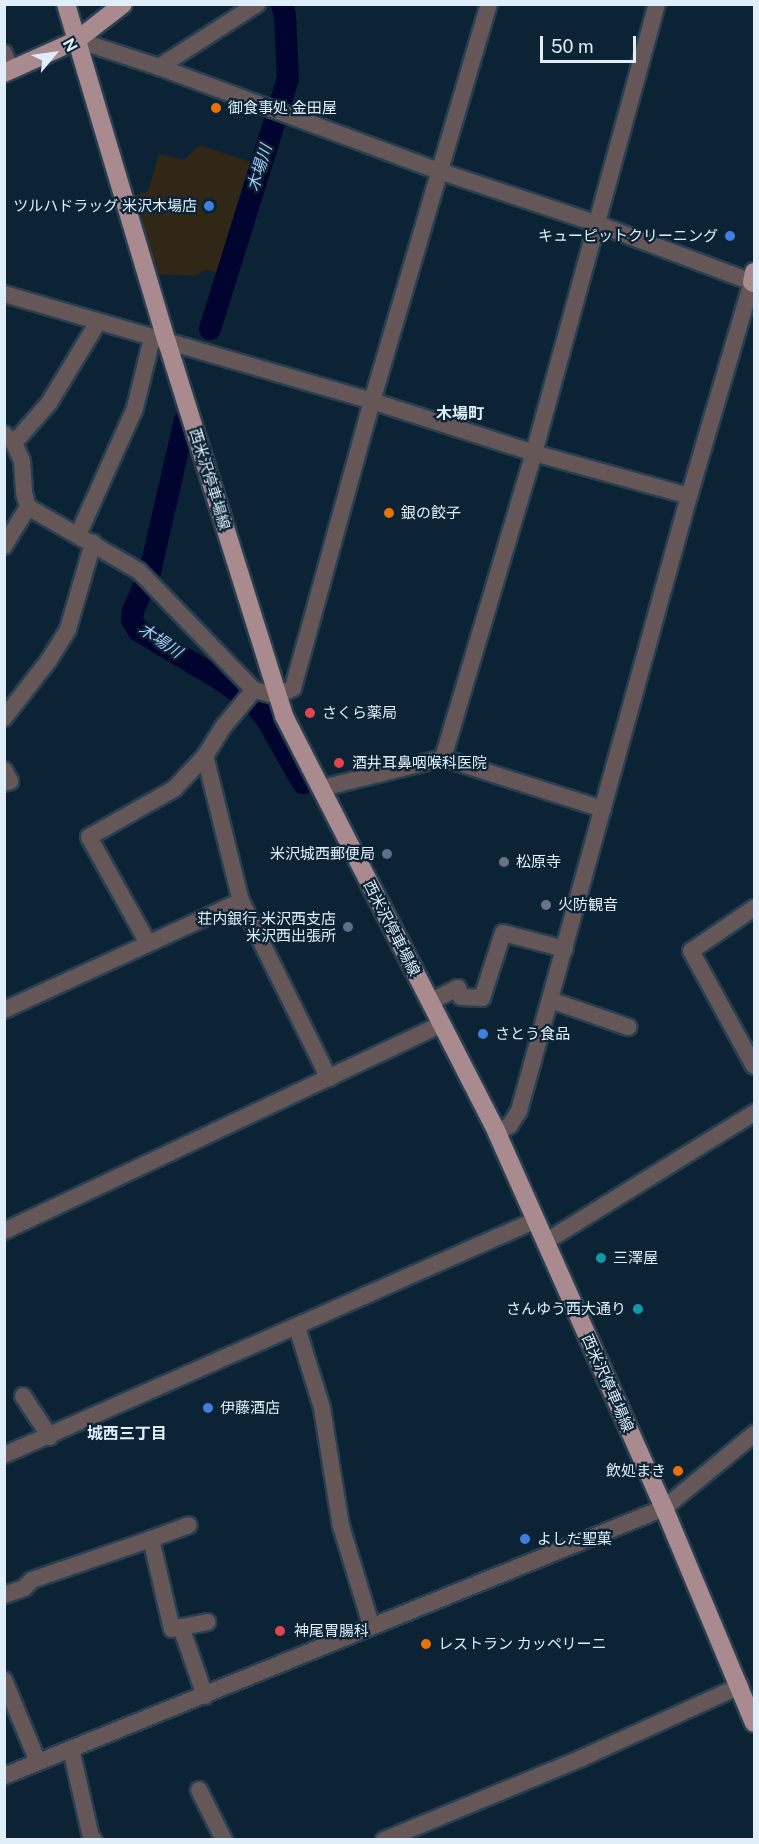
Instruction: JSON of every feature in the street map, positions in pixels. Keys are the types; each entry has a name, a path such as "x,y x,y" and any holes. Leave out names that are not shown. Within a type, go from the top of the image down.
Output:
{"main road":[{"name":"西米沢停車場線","path":"66,4 160,340 284,716 498,1133 664,1508 754,1723"},
{"path":"7,66 77,40 123,4"}],"street":[{"path":"159,67 257,4"},
{"path":"98,322 49,403 9,439 22,461 24,493 28,507 139,572 254,690 278,696 292,688 372,401 489,4"},
{"path":"443,758 534,453 595,223 657,4"},
{"path":"77,40 159,67 439,171 754,279 689,496 519,1111 510,1125 498,1133"},
{"path":"4,294 372,401 534,453 689,496"},
{"path":"78,535 135,408 160,340"},
{"path":"4,546 28,507"},
{"path":"4,718 49,660 68,629 93,543"},
{"path":"148,942 89,837 174,789 205,756 224,726 254,690"},
{"path":"205,756 241,901 329,1078"},
{"path":"322,788 443,758 603,809"},
{"path":"4,770 10,781 4,783"},
{"path":"4,1010 241,901"},
{"path":"754,908 691,951 754,1066"},
{"path":"430,1002 458,988 461,997 482,998 503,933 565,949"},
{"path":"550,1000 628,1027"},
{"path":"4,1231 441,1024"},
{"path":"545,1242 754,1113"},
{"path":"4,1455 50,1437 536,1220"},
{"path":"297,1327 322,1408 341,1526 371,1625"},
{"path":"23,1396 50,1437"},
{"path":"4,1776 205,1696 371,1625 664,1508 754,1434"},
{"path":"6,1591 24,1588 32,1580 189,1525"},
{"path":"151,1539 172,1629 207,1622"},
{"path":"181,1627 205,1696"},
{"path":"4,1680 38,1762"},
{"path":"384,1839 582,1758 740,1686"},
{"path":"71,1749 91,1837 94,1839"},
{"path":"199,1790 224,1839"}],"shaded area":[{"name":"ツルハドラッグ 米沢木場店","path":"199,145 257,164 223,273 204,270 196,276 158,274 133,196 148,191 159,154 184,160"}],"waterway":[{"name":"木場川","path":"210,329 288,79 285,16 282,4"},
{"name":"木場川","path":"185,420 150,572 133,611 132,620 139,631 223,681 255,705 266,718 303,783"}],"place":[{"name":"御食事処 金田屋","path":"216,108"},
{"name":"ツルハドラッグ 米沢木場店","path":"209,206"},
{"name":"キューピットクリーニング","path":"730,236"},
{"name":"銀の餃子","path":"389,513"},
{"name":"さくら薬局","path":"310,713"},
{"name":"酒井耳鼻咽喉科医院","path":"339,763"},
{"name":"米沢城西郵便局","path":"387,854"},
{"name":"松原寺","path":"504,862"},
{"name":"火防観音","path":"546,905"},
{"name":"荘内銀行 米沢西支店 米沢西出張所","path":"348,927"},
{"name":"さとう食品","path":"483,1034"},
{"name":"三澤屋","path":"601,1258"},
{"name":"さんゆう西大通り","path":"638,1309"},
{"name":"伊藤酒店","path":"208,1408"},
{"name":"飲処まき","path":"678,1471"},
{"name":"よしだ聖菓","path":"525,1539"},
{"name":"神尾胃腸科","path":"280,1631"},
{"name":"レストラン カッペリーニ","path":"426,1644"}],"district":[{"name":"木場町","path":"460,414"},
{"name":"城西三丁目","path":"127,1434"}]}
